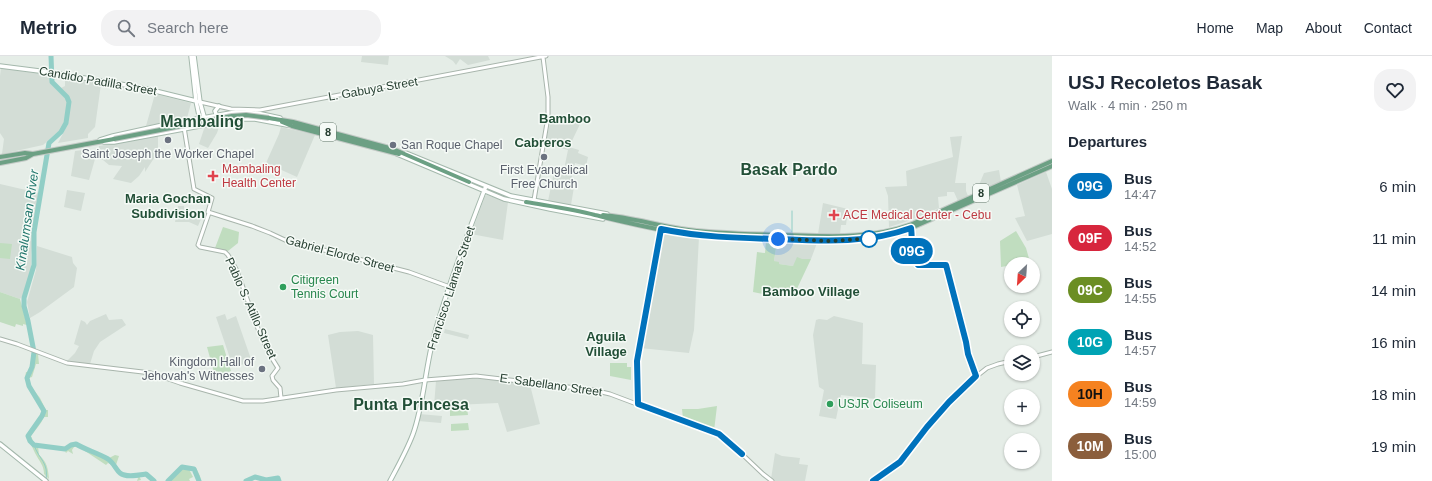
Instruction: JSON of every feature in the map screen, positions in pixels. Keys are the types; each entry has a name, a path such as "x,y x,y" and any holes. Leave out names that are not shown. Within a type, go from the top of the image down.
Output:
{"main road":[{"path":"190,56 201,125"},
{"path":"194,56 200,102 206,124"},
{"name":"Candido Padilla Street","path":"0,66 55,73 143,88 200,102"},
{"path":"214,123 217,120 215,110 218,106"},
{"name":"8","path":"91,143 113,136 183,121 236,112 251,112 267,115 292,124"},
{"name":"8","path":"0,163 26,158 34,154 52,150 232,116 246,115 269,118 403,154 469,182"},
{"name":"8","path":"91,143 114,142 206,124 245,119 292,124"},
{"name":"8","path":"393,151 416,156 511,196 604,213 611,218"},
{"name":"8","path":"393,151 484,191 518,203 594,218 611,218"},
{"name":"8","path":"0,157 25,153 34,154"},
{"name":"8","path":"911,226 1052,161"},
{"name":"8","path":"526,202 661,227 747,236 862,236 911,226 1052,166"},
{"name":"Francisco Llamas Street","path":"390,481 417,421 433,340 486,186"},
{"path":"0,444 46,481"}],"street":[{"name":"L. Gabuya Street","path":"200,102 231,109 260,110 544,56"},
{"path":"534,200 548,117 548,97 544,56"},
{"path":"183,121 194,189 212,198 209,212"},
{"name":"Gabriel Elorde Street","path":"209,212 270,232 285,240 409,272 450,287"},
{"name":"Pablo S. Atillo Street","path":"209,212 198,245 200,247 225,252 230,257 236,268 270,356 278,368 272,376 273,380 280,388 281,398"},
{"path":"911,226 913,240 912,252 917,264 946,265 968,354 976,376"},
{"path":"638,404 637,361 661,227"},
{"name":"E. Sabellano Street","path":"0,339 67,363 151,373 241,401 263,401 336,390 473,376 494,377 593,390 618,396 719,434 772,481"},
{"path":"1040,355 1052,352"},
{"path":"873,481 900,462 927,427 949,402 976,376 986,368 1004,362"}],"shaded area":[{"path":"362,56 389,56 388,65 361,62"},
{"path":"445,56 488,56 490,60 468,65 460,59 456,65"},
{"path":"1,68 49,75 51,84 67,100 64,127 61,127 60,130 43,145 2,154 4,139 0,133"},
{"path":"65,77 101,84 95,127 88,134 88,138 58,143 68,124 70,101 61,88 65,86"},
{"path":"155,94 191,103 187,118 146,126"},
{"path":"557,119 581,122 569,147 579,150 578,153 588,157 586,166 575,163 570,186 574,187 571,205 548,201 554,172 563,174 568,150 545,144 550,124 557,124"},
{"path":"220,124 217,133 208,148 199,144 205,126"},
{"path":"281,127 315,135 297,177 266,163"},
{"path":"158,135 158,152 145,172 145,167 139,176 131,183 113,179 122,166 109,165 103,160 97,159 99,146"},
{"path":"962,136 955,183 966,183 966,191 968,196 958,201 954,192 947,192 947,196 938,197 939,208 889,227 888,196 885,187 907,186 906,171 953,157 950,137"},
{"path":"83,150 83,158 95,159 89,180 71,176 75,151"},
{"path":"999,170 1001,182 981,191 979,185 984,173"},
{"path":"1046,172 1052,189 1052,234 1027,241 1015,218 1025,216 1017,185"},
{"path":"0,184 39,193 31,255 31,270 24,294 20,299 0,292"},
{"path":"67,190 85,193 81,211 64,207"},
{"path":"487,195 508,202 503,240 471,234 485,196"},
{"name":"ACE Medical Center - Cebu","path":"823,203 848,209 846,225 841,225 840,234 818,234"},
{"path":"178,206 184,206 184,212 201,219 198,226 189,222 175,222"},
{"path":"662,232 699,237 694,330 689,353 640,348"},
{"path":"777,242 817,243 811,259 802,259 793,266 779,264 774,261"},
{"path":"37,246 72,257 73,263 77,268 74,287 30,318 27,302 36,270"},
{"path":"106,314 109,320 122,319 126,325 100,342 94,351 90,364 67,361 75,353 79,346 74,344 81,320 87,325 90,321"},
{"path":"225,314 227,320 236,316 252,362 233,367 216,317"},
{"path":"834,316 863,323 862,364 876,365 875,399 841,395 836,419 819,416 824,390 819,387 813,335 816,320 827,320"},
{"path":"445,329 469,335 468,339 444,333"},
{"path":"358,331 373,335 374,384 336,388 328,335 340,332"},
{"path":"471,378 530,385 540,424 507,432 498,403 434,406 436,381"},
{"path":"419,414 442,416 441,423 418,421"},
{"path":"775,453 782,456 800,458 799,464 808,465 805,481 775,481 771,479"}],"green space":[{"path":"223,227 239,232 238,243 228,251 215,248"},
{"path":"1016,231 1026,248 1029,257 1004,257 1004,266 1001,267 1000,241"},
{"path":"766,241 777,242 774,261 779,262 779,264 793,266 797,257 802,259 811,259 794,295 782,292 777,297 753,292 757,252 765,253"},
{"path":"0,243 12,244 10,259 0,258"},
{"path":"0,292 20,299 27,325 23,324 23,326 16,324 15,327 0,322"},
{"path":"223,345 231,371 215,376 207,347"},
{"path":"34,352 38,354 39,364 36,364 32,377 29,378 30,385 40,398 46,410 48,410 48,417 44,417 31,436 34,443 62,449 38,446 39,455 47,466 49,479 44,474 42,466 26,436 37,422 41,414 39,402 28,386 26,380 26,372 28,372 32,365"},
{"path":"610,363 627,363 627,367 631,367 631,380 610,376"},
{"path":"717,406 714,431 683,419 682,409 698,409"},
{"path":"467,408 468,415 450,416 450,409"},
{"path":"468,423 469,430 451,431 451,424"},
{"path":"72,443 79,444 92,452 109,458 115,455 119,456 116,465 123,474 129,475 138,473 141,480 137,481 138,478 134,476 132,478 120,474 112,465 108,463 106,465 79,447 74,447 72,450 73,454 68,451 66,453 63,449"},
{"path":"180,466 196,468 201,481 198,481 194,470 189,469 193,477 189,479 190,481 168,481"}],"waterway":[{"name":"Kinalumsan River","path":"51,56 52,82 67,97 69,102 66,123 61,132 49,143 34,232 34,265 24,298 24,306 34,352 32,367 27,378 29,386 44,411 28,436 34,445 65,449 76,444 108,459 123,475 133,476 146,474 154,481"},
{"path":"792,211 792,232"},
{"path":"34,445 45,465 47,474 46,480"},
{"name":"Kinalumsan River","path":"168,481 182,467 194,469 199,481"},
{"name":"Kinalumsan River","path":"246,481 255,477 266,480 278,478 279,481"}],"tunnel":[{"path":"469,182 510,198 526,202"}],"bus line":[{"name":"09G","path":"742,454 719,434 638,404 637,361 661,229 680,233 731,238 831,241 861,240 890,235 911,228 913,258 917,264 934,266 946,265 968,354 976,376 949,402 927,427 900,462 873,481"}],"place":[{"name":"Saint Joseph the Worker Chapel","path":"168,140"},
{"name":"San Roque Chapel","path":"393,145"},
{"name":"First Evangelical Free Church","path":"544,157"},
{"name":"Mambaling Health Center","path":"213,176"},
{"name":"ACE Medical Center - Cebu","path":"834,215"},
{"name":"Citigreen Tennis Court","path":"283,287"},
{"name":"Kingdom Hall of Jehovah's Witnesses","path":"262,369"},
{"name":"USJR Coliseum","path":"830,404"}],"district":[{"name":"Bamboo","path":"565,118"},
{"name":"Mambaling","path":"202,121"},
{"name":"Cabreros","path":"543,142"},
{"name":"Basak Pardo","path":"789,169"},
{"name":"Maria Gochan Subdivision","path":"168,206"},
{"name":"Bamboo Village","path":"811,291"},
{"name":"Aguila Village","path":"606,344"},
{"name":"Punta Princesa","path":"411,404"}],"route":[{"path":"778,239 831,241 873,238 869,239"}]}
